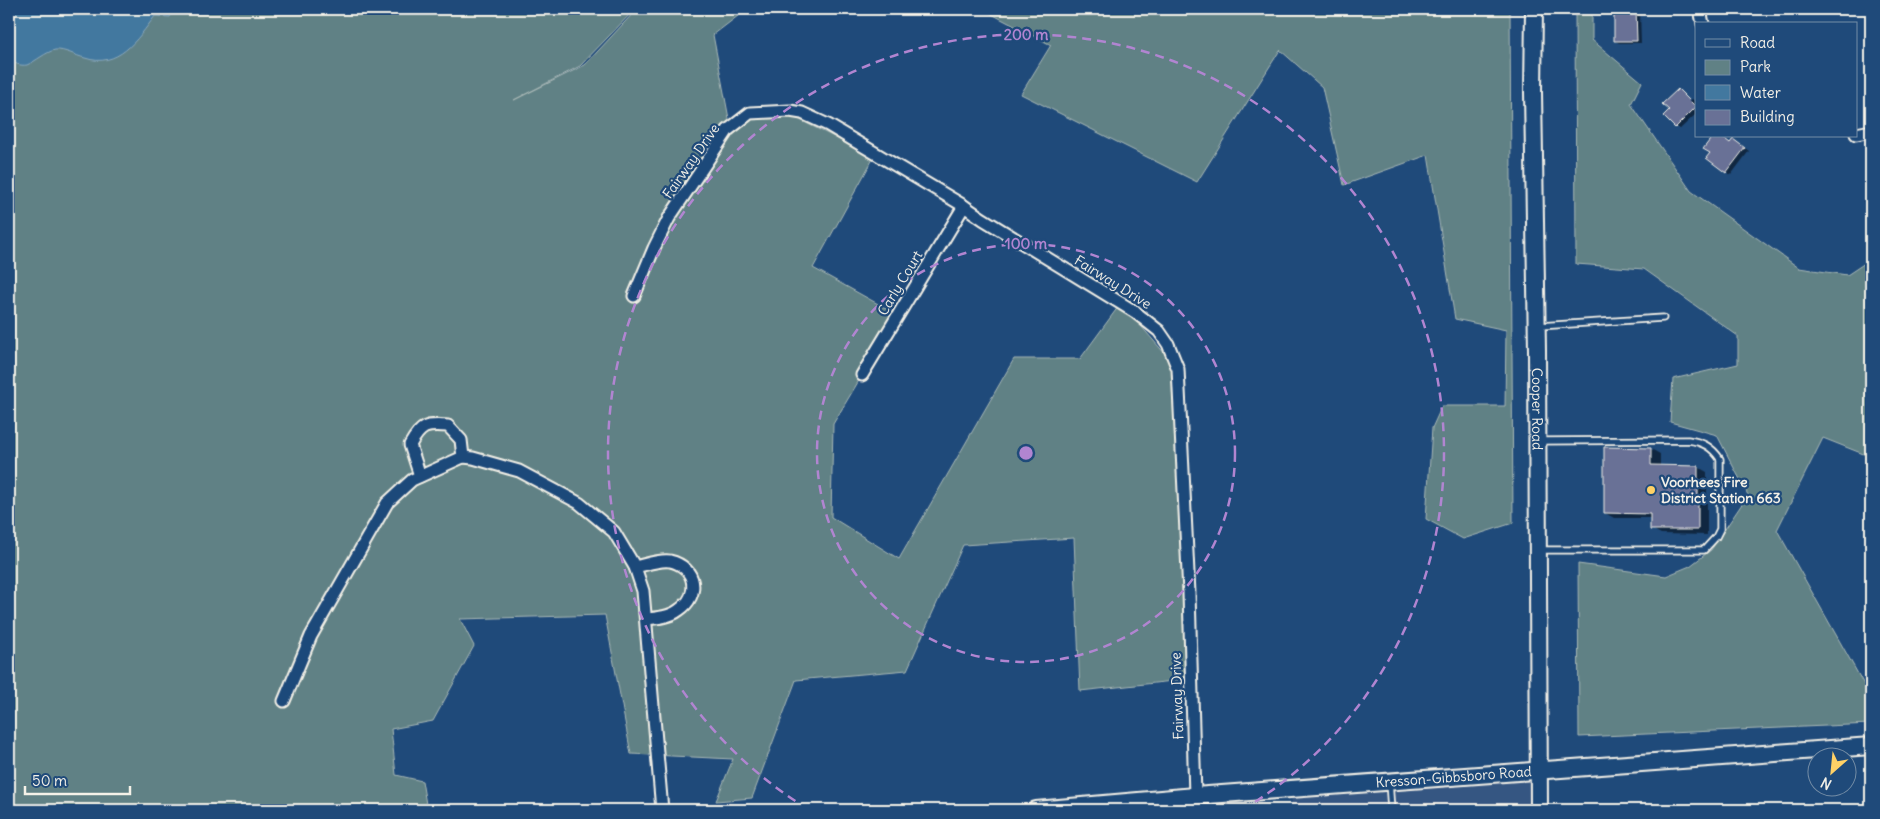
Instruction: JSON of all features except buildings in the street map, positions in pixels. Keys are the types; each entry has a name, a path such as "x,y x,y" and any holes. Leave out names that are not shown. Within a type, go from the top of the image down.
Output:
{"street":[{"name":"Cooper Road","path":"1534,9 1533,92 1538,441 1539,810"},
{"path":"1700,9 1703,22"},
{"name":"Fairway Drive","path":"634,296 669,218 728,130 750,113 790,111 802,113 828,125 964,206 983,220 1135,312 1160,331 1168,344 1178,369 1189,593 1195,796"},
{"path":"1858,134 1871,131"},
{"name":"Carly Court","path":"862,375 964,206"},
{"path":"420,476 410,445 418,431 430,425 448,426 461,440 463,457"},
{"path":"284,701 311,636 387,503 412,480 463,457 474,458 519,471 579,503 614,532 635,566 643,591 662,810"},
{"path":"635,566 669,561 684,568 692,578 694,591 689,601 679,611 646,619"},
{"name":"Kresson-Gibbsboro Road","path":"1036,810 1389,781 1871,746"}],"lane":[{"path":"1537,326 1663,318"},
{"path":"1538,441 1698,441 1707,445 1720,459 1721,520 1716,537 1704,550 1538,550"},
{"path":"1389,781 1391,810"}],"shaded area":[{"path":"1539,770 1539,810 1292,810 1291,789"}],"green space":[{"path":"9,9 635,9 580,66 514,100 585,65 637,9 747,9 713,35 730,124 786,113 874,157 813,268 898,315 833,424 831,517 899,559 1014,359 1080,359 1121,303 1179,370 1192,679 1080,691 1074,538 963,545 907,670 796,680 752,798 716,801 733,759 631,754 605,615 460,619 474,646 433,721 391,729 396,775 422,781 427,810 9,810"},
{"path":"982,9 1510,9 1513,523 1463,539 1426,519 1432,428 1442,406 1505,406 1506,330 1455,319 1428,155 1344,185 1322,87 1280,50 1197,182 1021,94 1051,45"},
{"path":"1575,9 1592,9 1592,40 1642,82 1631,104 1691,191 1799,268 1847,275 1871,259 1871,457 1823,438 1777,530 1871,697 1871,724 1579,737 1578,564 1666,576 1690,566 1711,550 1748,495 1717,435 1670,422 1673,379 1738,364 1738,336 1644,269 1576,264"}],"water":[{"path":"16,9 174,9 170,17 155,16 134,43 117,56 97,60 55,50 27,65 20,65 9,58 9,37"}],"place":[{"name":"Voorhees Fire District Station 663","path":"1651,490"}]}
